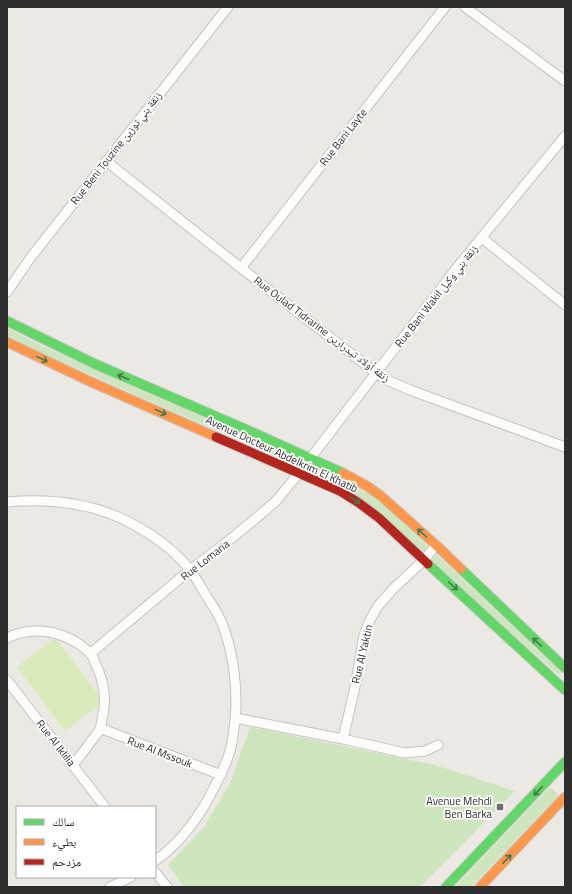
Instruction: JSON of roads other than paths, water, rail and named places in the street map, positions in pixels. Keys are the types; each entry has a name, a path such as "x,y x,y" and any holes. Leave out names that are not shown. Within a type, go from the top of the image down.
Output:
{"main road":[{"name":"Avenue Docteur Abdelkrim El Khatib","path":"7,321 50,344 311,458 372,489 436,545 565,668"},
{"name":"Avenue Docteur Abdelkrim El Khatib","path":"7,342 101,386 340,491 379,518 565,690"},
{"path":"446,887 565,762"},
{"path":"480,887 565,797"}],"street":[{"name":"Rue Beni Touzine زنقة بني توزين","path":"7,292 31,257 228,7"},
{"name":"Rue Bani Layte","path":"241,268 445,7"},
{"path":"465,7 565,81"},
{"name":"Rue Bani Wakil زنقة بني وكيل","path":"311,458 459,265 565,136"},
{"name":"Rue Oulad Tidrarine زنقة أولاد تيدرارين","path":"106,161 241,268 387,380 410,390 565,447"},
{"path":"482,238 565,305"},
{"name":"Rue Lomaria","path":"91,653 190,570 268,508 280,496 311,458"},
{"path":"7,502 58,502 80,505 112,515 138,527 174,553 190,570 212,604 223,625 234,668 236,686 235,718 229,755 212,793 193,824 182,837 156,860"},
{"name":"Rue Al Yaktin","path":"343,739 355,686 364,635 370,620 378,606 424,560 436,545"},
{"path":"7,638 13,635 36,630 51,632 78,644 91,653 100,673 104,694 104,711 100,728 73,765"},
{"name":"Rue Al Iklilia","path":"7,680 104,806"},
{"path":"235,718 343,739 405,753 425,751 438,746"},
{"name":"Rue Al Mssouk","path":"100,728 221,775"},
{"path":"156,873 167,887"},
{"path":"110,887 129,878"}],"place":[{"name":"Avenue Mehdi Ben Barka","path":"500,807"}]}
